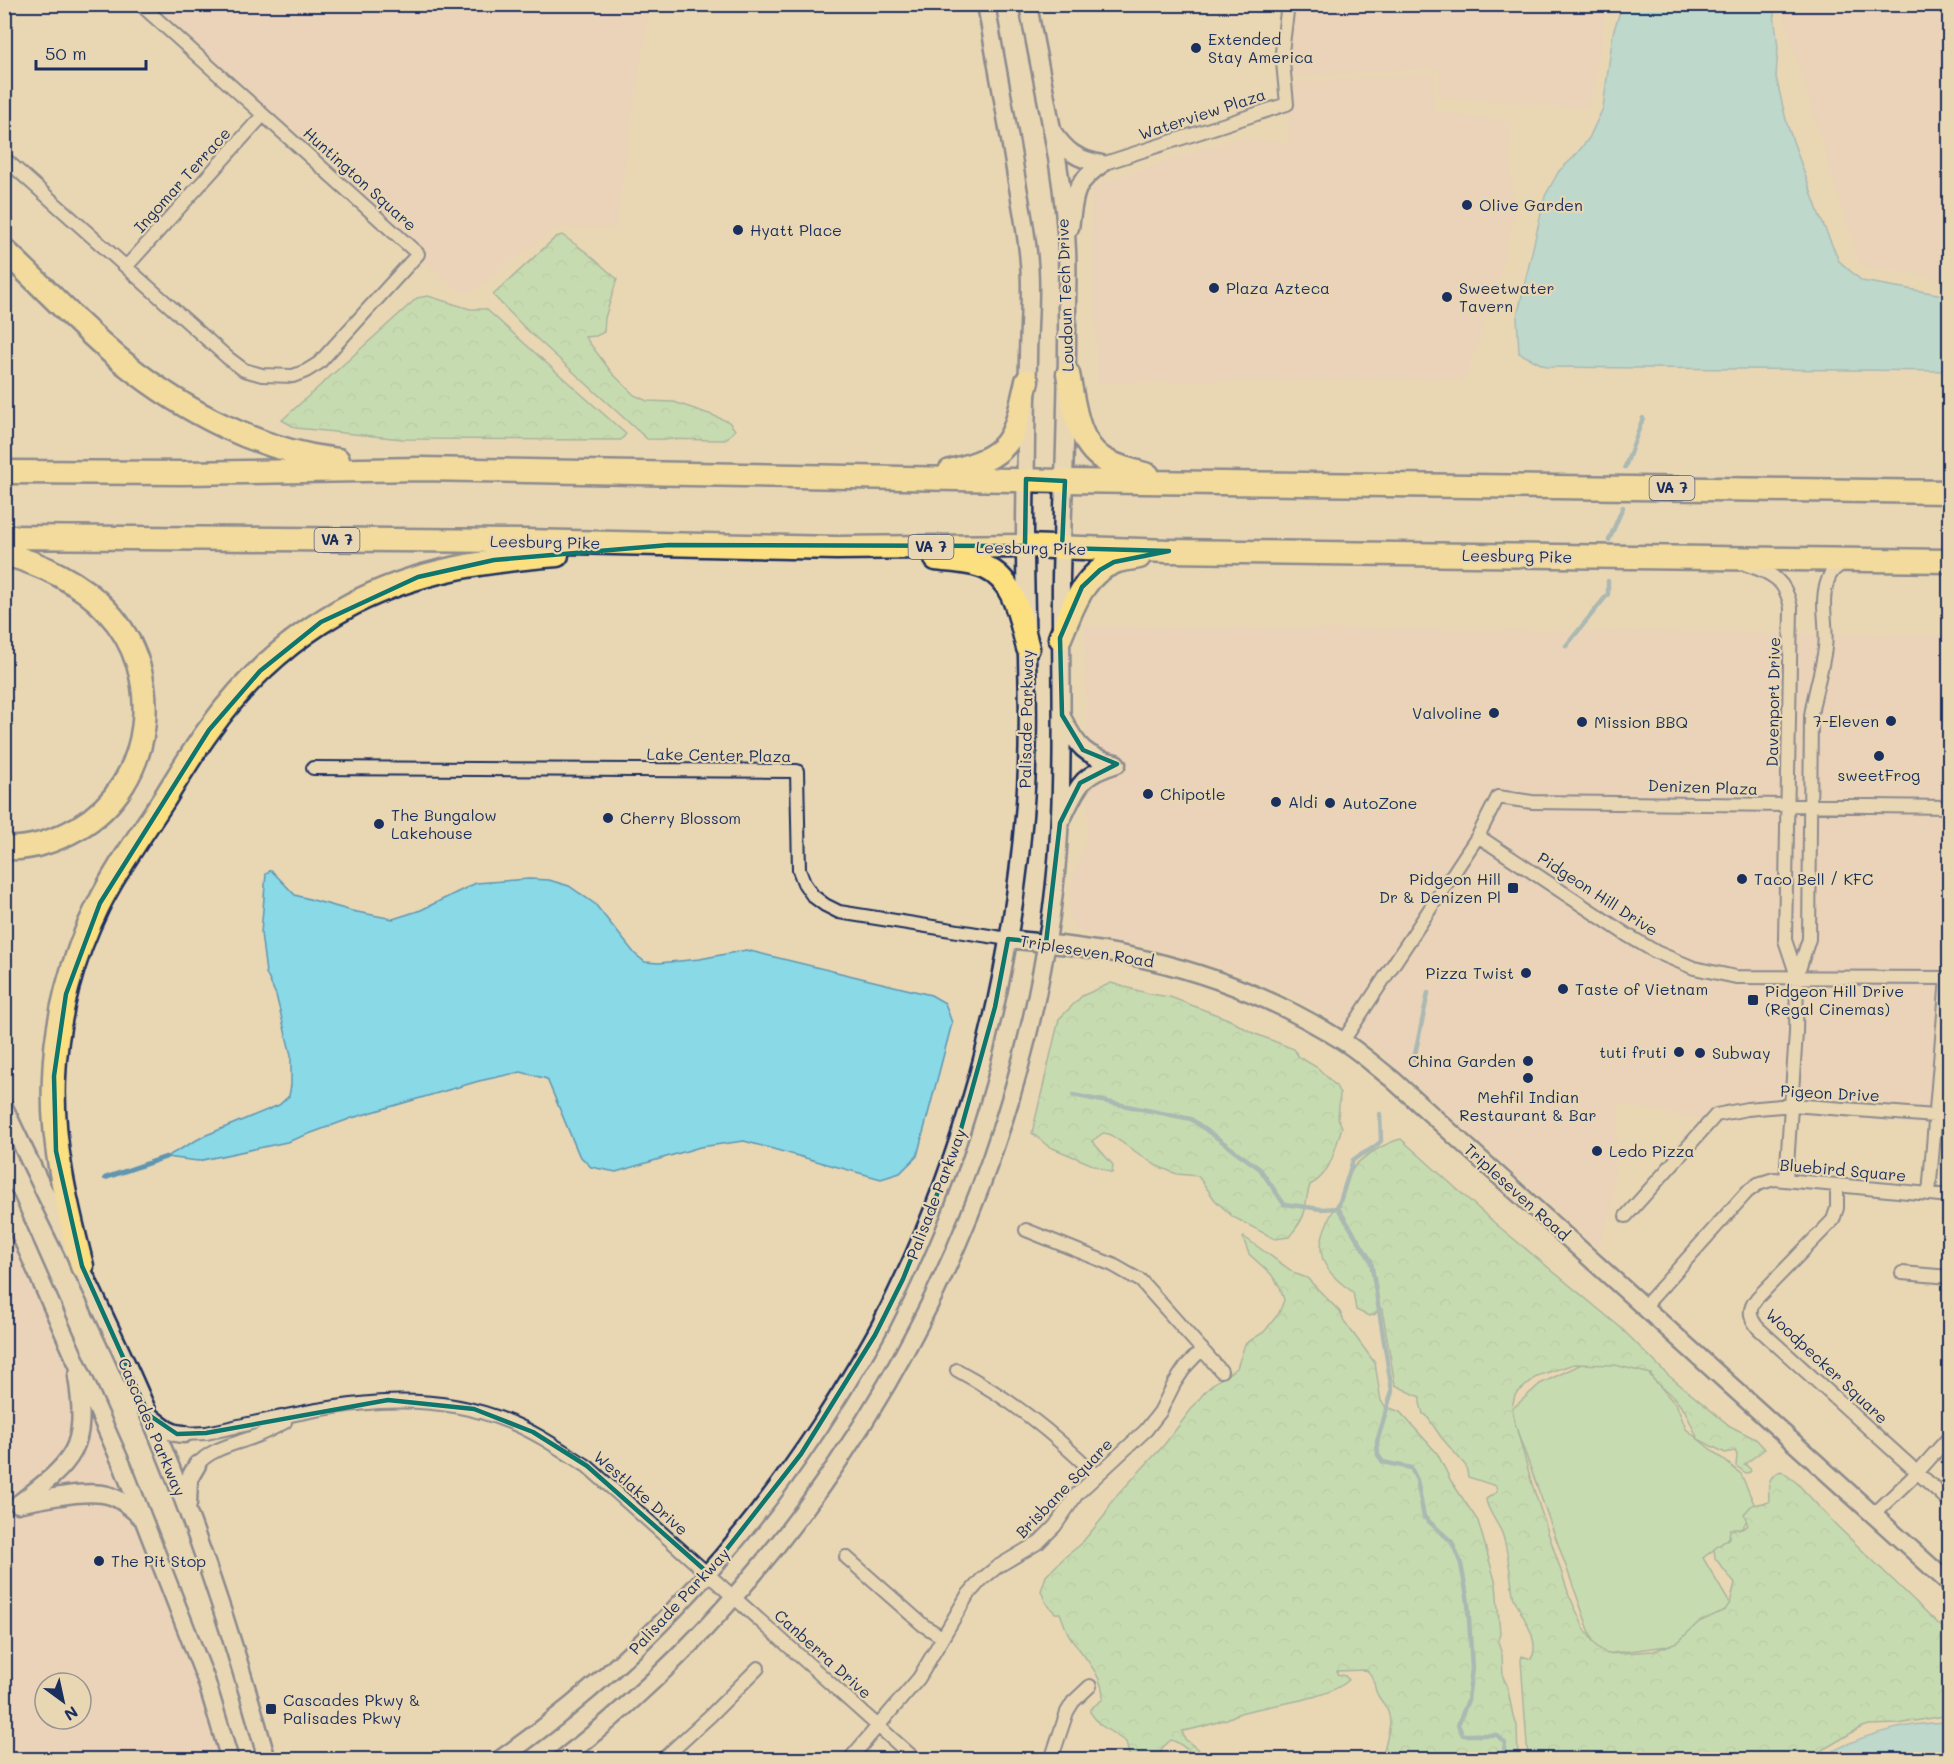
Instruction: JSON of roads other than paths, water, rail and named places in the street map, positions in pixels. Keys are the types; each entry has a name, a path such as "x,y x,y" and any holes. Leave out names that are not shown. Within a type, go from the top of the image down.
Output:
{"highway":[{"path":"4,250 118,358 169,396 211,420 272,446 318,458 420,469"},
{"path":"1068,374 1077,418 1091,449 1104,460 1166,482"},
{"path":"928,477 973,465 1004,448 1016,428 1027,381"},
{"name":"VA 7","path":"4,472 172,473 420,469 1065,481 1950,492"},
{"name":"Leesburg Pike","path":"4,537 501,541 836,548 1025,546 1170,551 1950,561"},
{"path":"82,1266 62,1188 53,1113 57,1038 66,994 79,951 100,903 209,730 231,702 269,663 321,622 352,604 418,577 494,560 669,545"},
{"path":"836,548 966,563 987,568 1005,582 1015,599 1028,648"},
{"path":"1060,638 1082,587 1100,570 1114,562 1170,551"},
{"path":"4,554 37,565 70,582 107,611 126,637 139,665 146,716 142,741 132,769 111,801 94,818 66,835 39,844 4,848"}],"main road":[{"path":"986,4 1030,266 1026,479"},
{"name":"Loudoun Tech Drive","path":"1028,4 1058,167 1067,250 1068,374 1065,481"},
{"path":"1050,127 1072,154 1084,161 1102,164"},
{"path":"1067,250 1078,187 1086,175 1102,164"},
{"name":"Palisade Parkway","path":"499,1760 613,1669 660,1625 708,1573 757,1514 801,1454 843,1390 879,1328 930,1217 956,1147 977,1079 995,1007 1014,906 1024,813 1028,648 1026,479"},
{"name":"Palisade Parkway","path":"561,1760 641,1693 697,1638 788,1532 835,1467 903,1355 965,1227 995,1148 1038,994 1051,915 1060,823 1062,715 1060,638 1065,481"},
{"path":"1060,823 1080,783 1097,770 1117,764 1098,759 1083,750 1072,737 1062,715"},
{"name":"Tripleseven Road","path":"1008,939 1072,946 1146,959 1204,974 1265,999 1343,1041 1392,1079 1872,1516 1950,1584"},
{"name":"Cascades Parkway","path":"4,1107 82,1266 149,1415 212,1581 255,1714 267,1760"},
{"path":"4,1198 74,1352 144,1520 206,1680 230,1760"},
{"path":"11,1506 51,1478 67,1461 77,1445 82,1425 74,1352"},
{"path":"149,1415 164,1427 177,1434 184,1434"},
{"path":"189,1517 187,1491 189,1479 196,1465"},
{"path":"11,1506 69,1495 109,1495 123,1501 144,1520"}],"street":[{"name":"Huntington Square","path":"4,158 228,358 244,370 262,375 293,376 319,363 418,254 140,4"},
{"name":"Waterview Plaza","path":"1102,164 1287,104 1282,52 1288,4"},
{"name":"Ingomar Terrace","path":"126,267 263,115"},
{"name":"Davenport Drive","path":"1705,559 1749,566 1764,571 1776,577 1784,586 1789,598 1791,608 1785,940 1797,976"},
{"name":"Davenport Drive","path":"1786,1180 1792,1105 1797,976 1809,939 1811,716 1825,647 1825,586 1829,575 1836,567 1854,560"},
{"name":"Lake Center Plaza","path":"313,768 797,771 799,870 809,890 825,905 854,915 1008,939"},
{"name":"Denizen Plaza","path":"1479,836 1498,797 1533,802 1950,807"},
{"name":"Pidgeon Hill Drive","path":"1479,836 1627,935 1674,961 1736,977 1948,978"},
{"path":"1343,1041 1479,836"},
{"path":"1929,1194 1935,1116 1947,1017 1948,978"},
{"name":"Pigeon Drive","path":"1626,1216 1716,1115 1747,1109 1792,1105 1935,1116"},
{"name":"Bluebird Square","path":"1644,1307 1752,1187 1774,1179 1950,1196"},
{"name":"Woodpecker Square","path":"1838,1186 1837,1208 1833,1220 1756,1298 1752,1305 1751,1317 1758,1328 1950,1502"},
{"path":"1026,1230 1113,1265 1140,1281 1221,1371"},
{"path":"1902,1273 1950,1278"},
{"name":"Brisbane Square","path":"849,1760 919,1678 967,1596 981,1580 1039,1542 1055,1526 1077,1494 1146,1430 1160,1412 1186,1366 1202,1349"},
{"path":"957,1370 991,1388 1019,1407 1096,1475"},
{"name":"Westlake Drive","path":"184,1434 206,1433 354,1403 388,1400 421,1401 474,1409 533,1432 587,1466 708,1573"},
{"name":"Westlake Drive","path":"196,1465 211,1452 254,1437 306,1413"},
{"path":"1872,1516 1917,1473 1950,1436"},
{"path":"846,1557 923,1625 942,1637"},
{"name":"Canberra Drive","path":"708,1573 733,1598 916,1760"},
{"path":"662,1760 758,1668"},
{"path":"1051,1760 1067,1712 1073,1702 1090,1686"}],"water":[{"path":"1622,5 1773,5 1778,48 1776,77 1787,124 1820,217 1839,261 1862,281 1949,296 1949,371 1547,367 1519,353 1517,317 1545,196 1559,171 1589,138 1603,108 1613,33"},
{"path":"271,870 295,895 352,911 393,919 421,910 476,883 529,879 549,880 569,886 595,904 635,954 645,962 700,959 746,950 931,995 945,1003 952,1023 917,1156 900,1173 881,1179 744,1141 700,1147 616,1172 591,1167 579,1155 547,1079 521,1072 479,1081 352,1118 287,1142 198,1161 166,1157 204,1136 279,1105 289,1096 291,1055 276,995 266,973 261,933 266,874"},
{"path":"1949,1722 1949,1759 1819,1759 1849,1743 1882,1732 1915,1725"}],"waterway":[{"path":"1625,467 1643,418"},
{"path":"1609,540 1623,507"},
{"path":"1566,646 1608,594 1608,581"},
{"path":"1414,1059 1428,993"},
{"path":"1073,1095 1191,1119 1260,1169 1284,1204 1321,1209 1338,1208"},
{"path":"1380,1114 1381,1141 1353,1160 1338,1208 1371,1261 1392,1391 1377,1442 1378,1455 1383,1462 1411,1468 1417,1480 1424,1517 1452,1542 1461,1564 1468,1602 1472,1669 1468,1700 1458,1725 1463,1735 1497,1735 1505,1743 1504,1751 1498,1760"},
{"path":"105,1178 166,1157"}],"place":[{"name":"Extended Stay America","path":"1196,48"},
{"name":"Olive Garden","path":"1467,205"},
{"name":"Hyatt Place","path":"738,230"},
{"name":"Plaza Azteca","path":"1214,288"},
{"name":"Sweetwater Tavern","path":"1447,297"},
{"name":"Valvoline","path":"1494,713"},
{"name":"7-Eleven","path":"1891,721"},
{"name":"Mission BBQ","path":"1582,722"},
{"name":"sweetFrog","path":"1879,756"},
{"name":"Chipotle","path":"1148,794"},
{"name":"Aldi","path":"1276,802"},
{"name":"AutoZone","path":"1330,803"},
{"name":"Cherry Blossom","path":"608,818"},
{"name":"The Bungalow Lakehouse","path":"379,824"},
{"name":"Taco Bell / KFC","path":"1742,879"},
{"name":"Pidgeon Hill Dr & Denizen Pl","path":"1513,888"},
{"name":"Pizza Twist","path":"1526,973"},
{"name":"Taste of Vietnam","path":"1563,989"},
{"name":"Pidgeon Hill Drive (Regal Cinemas)","path":"1753,1000"},
{"name":"tuti fruti","path":"1679,1052"},
{"name":"Subway","path":"1700,1053"},
{"name":"China Garden","path":"1528,1061"},
{"name":"Mehfil Indian Restaurant & Bar","path":"1528,1078"},
{"name":"Ledo Pizza","path":"1597,1151"},
{"name":"The Pit Stop","path":"99,1561"},
{"name":"Cascades Pkwy & Palisades Pkwy","path":"271,1709"}]}
